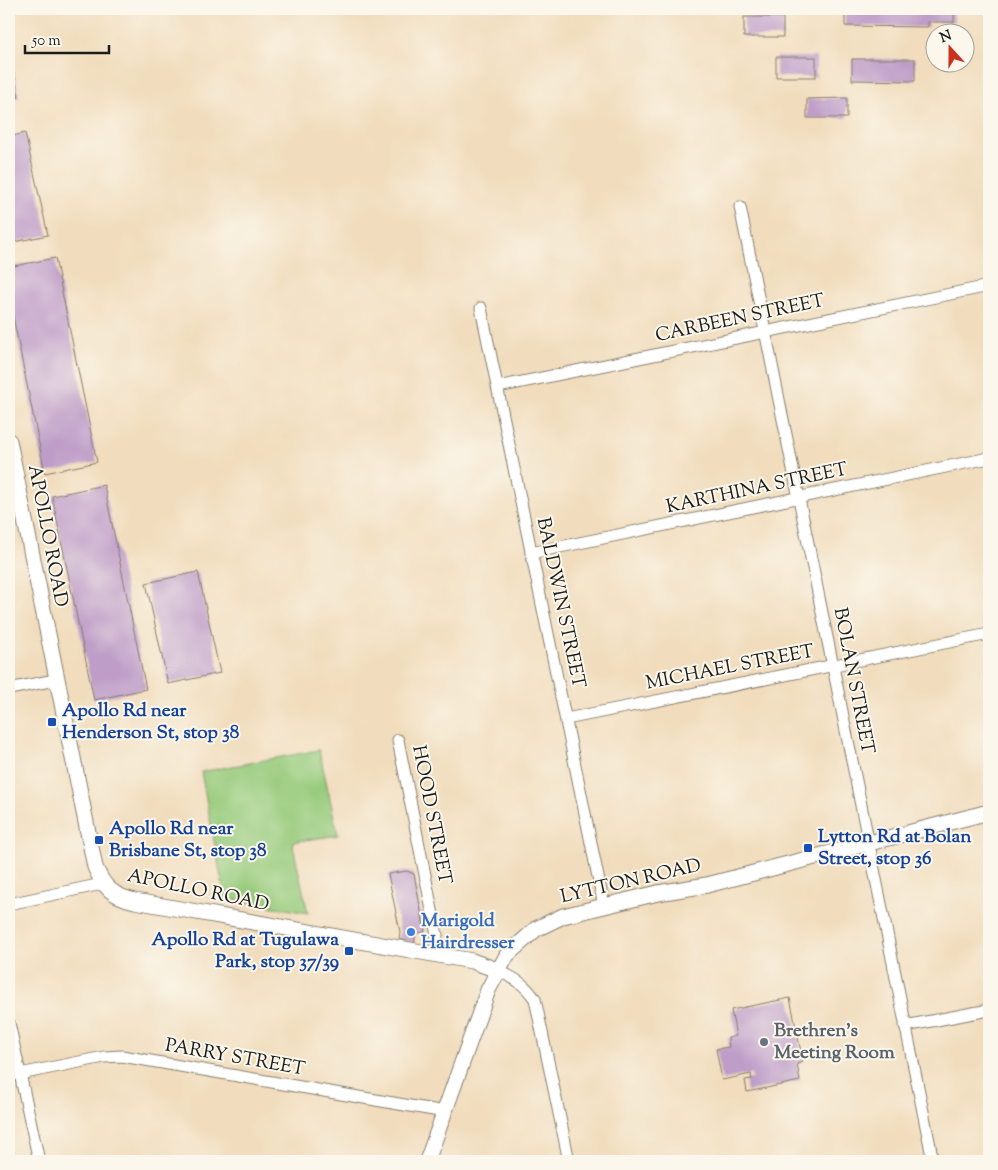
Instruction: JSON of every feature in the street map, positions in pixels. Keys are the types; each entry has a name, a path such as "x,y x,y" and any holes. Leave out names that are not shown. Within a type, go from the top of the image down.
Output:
{"street":[{"name":"BOLAN STREET","path":"740,207 933,1161"},
{"name":"CARBEEN STREET","path":"498,387 989,286"},
{"name":"BALDWIN STREET","path":"481,308 604,906"},
{"name":"APOLLO ROAD","path":"9,442 14,502 95,867 102,884 120,898 472,962 497,970"},
{"name":"KARTHINA STREET","path":"531,553 799,499 989,458"},
{"name":"MICHAEL STREET","path":"566,719 989,634"},
{"path":"9,689 55,680"},
{"name":"HOOD STREET","path":"398,740 437,935 435,956"},
{"name":"LYTTON ROAD","path":"427,1161 488,990 497,970 517,944 536,929 563,916 707,885 989,812"},
{"path":"9,904 102,884"},
{"path":"497,970 517,979 527,987 535,999 569,1161"},
{"path":"905,1026 989,1010"},
{"path":"9,1023 38,1161"},
{"name":"PARRY STREET","path":"20,1074 104,1057 122,1056 445,1112"}],"green space":[{"path":"319,750 338,835 292,842 308,913 225,898 201,772"}],"building":[{"path":"845,9 954,9 954,22 926,22 926,27 845,26"},
{"path":"744,17 783,17 783,37 744,37"},
{"path":"9,51 19,97 9,99"},
{"path":"776,57 816,57 816,77 776,77"},
{"path":"852,59 915,59 915,81 852,80"},
{"path":"847,98 847,118 807,118 807,99"},
{"path":"25,133 48,235 9,243 9,137"},
{"path":"55,258 97,462 45,473 9,297 9,267"},
{"path":"104,485 146,689 94,700 52,496"},
{"path":"198,572 220,673 168,684 146,583"},
{"path":"407,871 414,874 425,932 416,933 414,943 399,939 400,932 388,874"},
{"name":"Brethren's Meeting Room","path":"790,998 803,1062 797,1064 800,1081 747,1092 745,1080 752,1079 751,1074 722,1080 716,1049 729,1047 728,1038 736,1036 731,1010"}],"place":[{"name":"Apollo Rd near Henderson St, stop 38","path":"52,722"},
{"name":"Apollo Rd near Brisbane St, stop 38","path":"99,840"},
{"name":"Lytton Rd at Bolan Street, stop 36","path":"808,848"},
{"name":"Marigold Hairdresser","path":"411,932"},
{"name":"Apollo Rd at Tugulawa Park, stop 37/39","path":"349,951"},
{"name":"Brethren's Meeting Room","path":"764,1042"}]}
